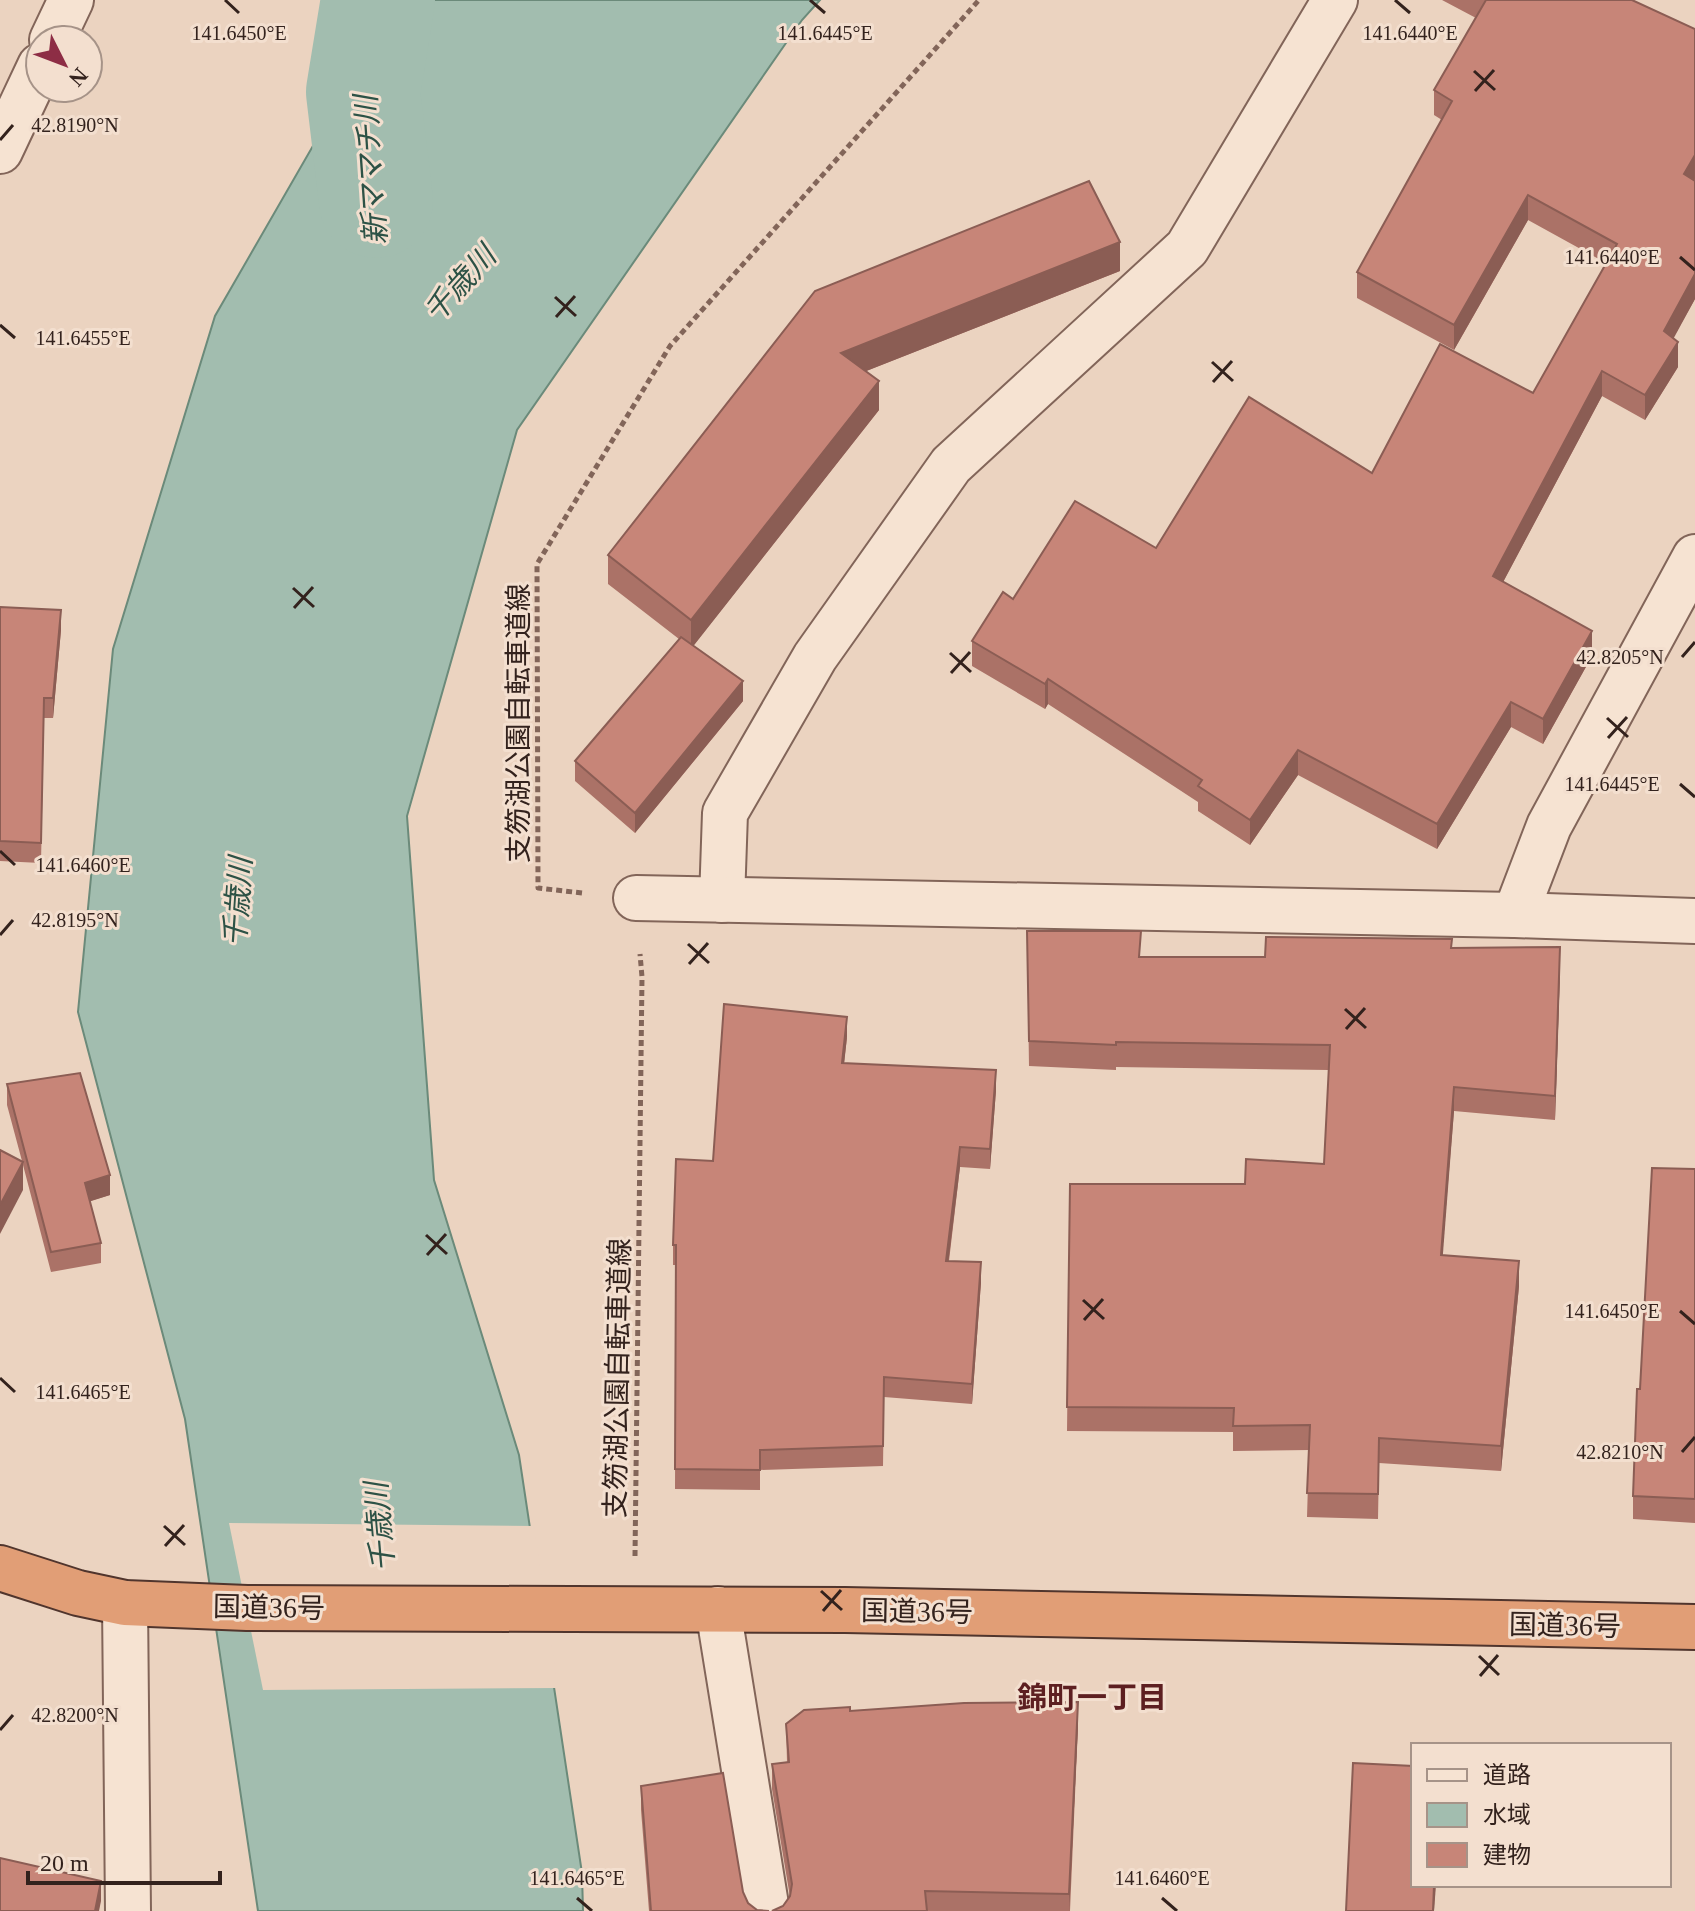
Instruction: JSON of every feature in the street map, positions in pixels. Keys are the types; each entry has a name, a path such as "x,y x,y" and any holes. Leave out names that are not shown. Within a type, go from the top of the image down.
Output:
{"highway":[{"name":"国道36号","path":"0,1568 78,1593 125,1603 247,1608 861,1610 1695,1627"}],"street":[{"path":"60,24 71,0"},
{"path":"722,900 725,813 815,657 951,465 1187,248 1335,0"},
{"path":"0,151 24,100"},
{"path":"1515,915 1549,826 1695,557"},
{"path":"636,898 1695,921"},
{"path":"125,1603 128,1911"},
{"path":"718,1609 767,1911"}],"path":[{"name":"支笏湖公園自転車道線","path":"613,1609 642,977 636,898 538,888 537,564 670,346 979,0"}],"water":[{"name":"千歳川","path":"397,0 820,0 802,20 517,430 407,816 434,1180 519,1455 582,1873 583,1911 258,1911 185,1419 78,1012 113,649 215,316"}],"pier":[{"path":"229,1523 534,1526 558,1688 263,1690"}],"building":[{"path":"1486,0 1632,0 1695,29 1695,155 1684,174 1695,181 1695,274 1664,331 1678,342 1645,395 1602,371 1493,576 1592,631 1543,719 1511,702 1437,824 1298,750 1250,820 1198,786 1202,780 1048,679 1045,684 972,641 1003,592 1013,599 1075,501 1156,548 1249,397 1372,473 1440,344 1533,393 1617,244 1528,195 1454,325 1357,272 1452,101 1434,90"},
{"path":"1089,181 1120,242 841,353 879,381 691,620 608,555 815,291"},
{"path":"0,607 61,610 53,698 44,698 41,843 0,841"},
{"path":"681,637 743,681 635,813 575,761"},
{"path":"1027,931 1141,931 1139,957 1265,957 1266,937 1452,939 1451,948 1560,947 1555,1096 1454,1087 1441,1255 1519,1261 1501,1446 1379,1438 1378,1494 1307,1493 1310,1425 1233,1426 1234,1408 1067,1407 1070,1184 1245,1184 1246,1159 1324,1164 1330,1045 1116,1042 1116,1045 1029,1041"},
{"path":"724,1004 847,1017 842,1063 996,1070 990,1149 960,1147 946,1261 981,1262 972,1384 884,1377 883,1446 760,1450 760,1470 675,1469 676,1245 673,1245 676,1159 713,1161"},
{"path":"80,1073 110,1175 85,1183 101,1243 51,1252 7,1084"},
{"path":"0,1150 23,1162 0,1205"},
{"path":"1652,1168 1695,1169 1695,1499 1633,1496"},
{"path":"1078,1702 1069,1894 925,1891 927,1911 772,1911 783,1906 790,1896 792,1884 772,1764 789,1762 786,1724 804,1710"},
{"path":"1353,1763 1411,1766 1411,1887 1434,1887 1433,1911 1346,1911"},
{"path":"723,1773 743,1892 748,1903 757,1910 769,1911 651,1911 641,1786"},
{"path":"0,1858 101,1881 95,1911 0,1911"}],"waterway":[{"name":"新ママチ川","path":"376,201 363,92 378,0"}],"district":[{"name":"錦町一丁目","path":"1092,1698"}]}
